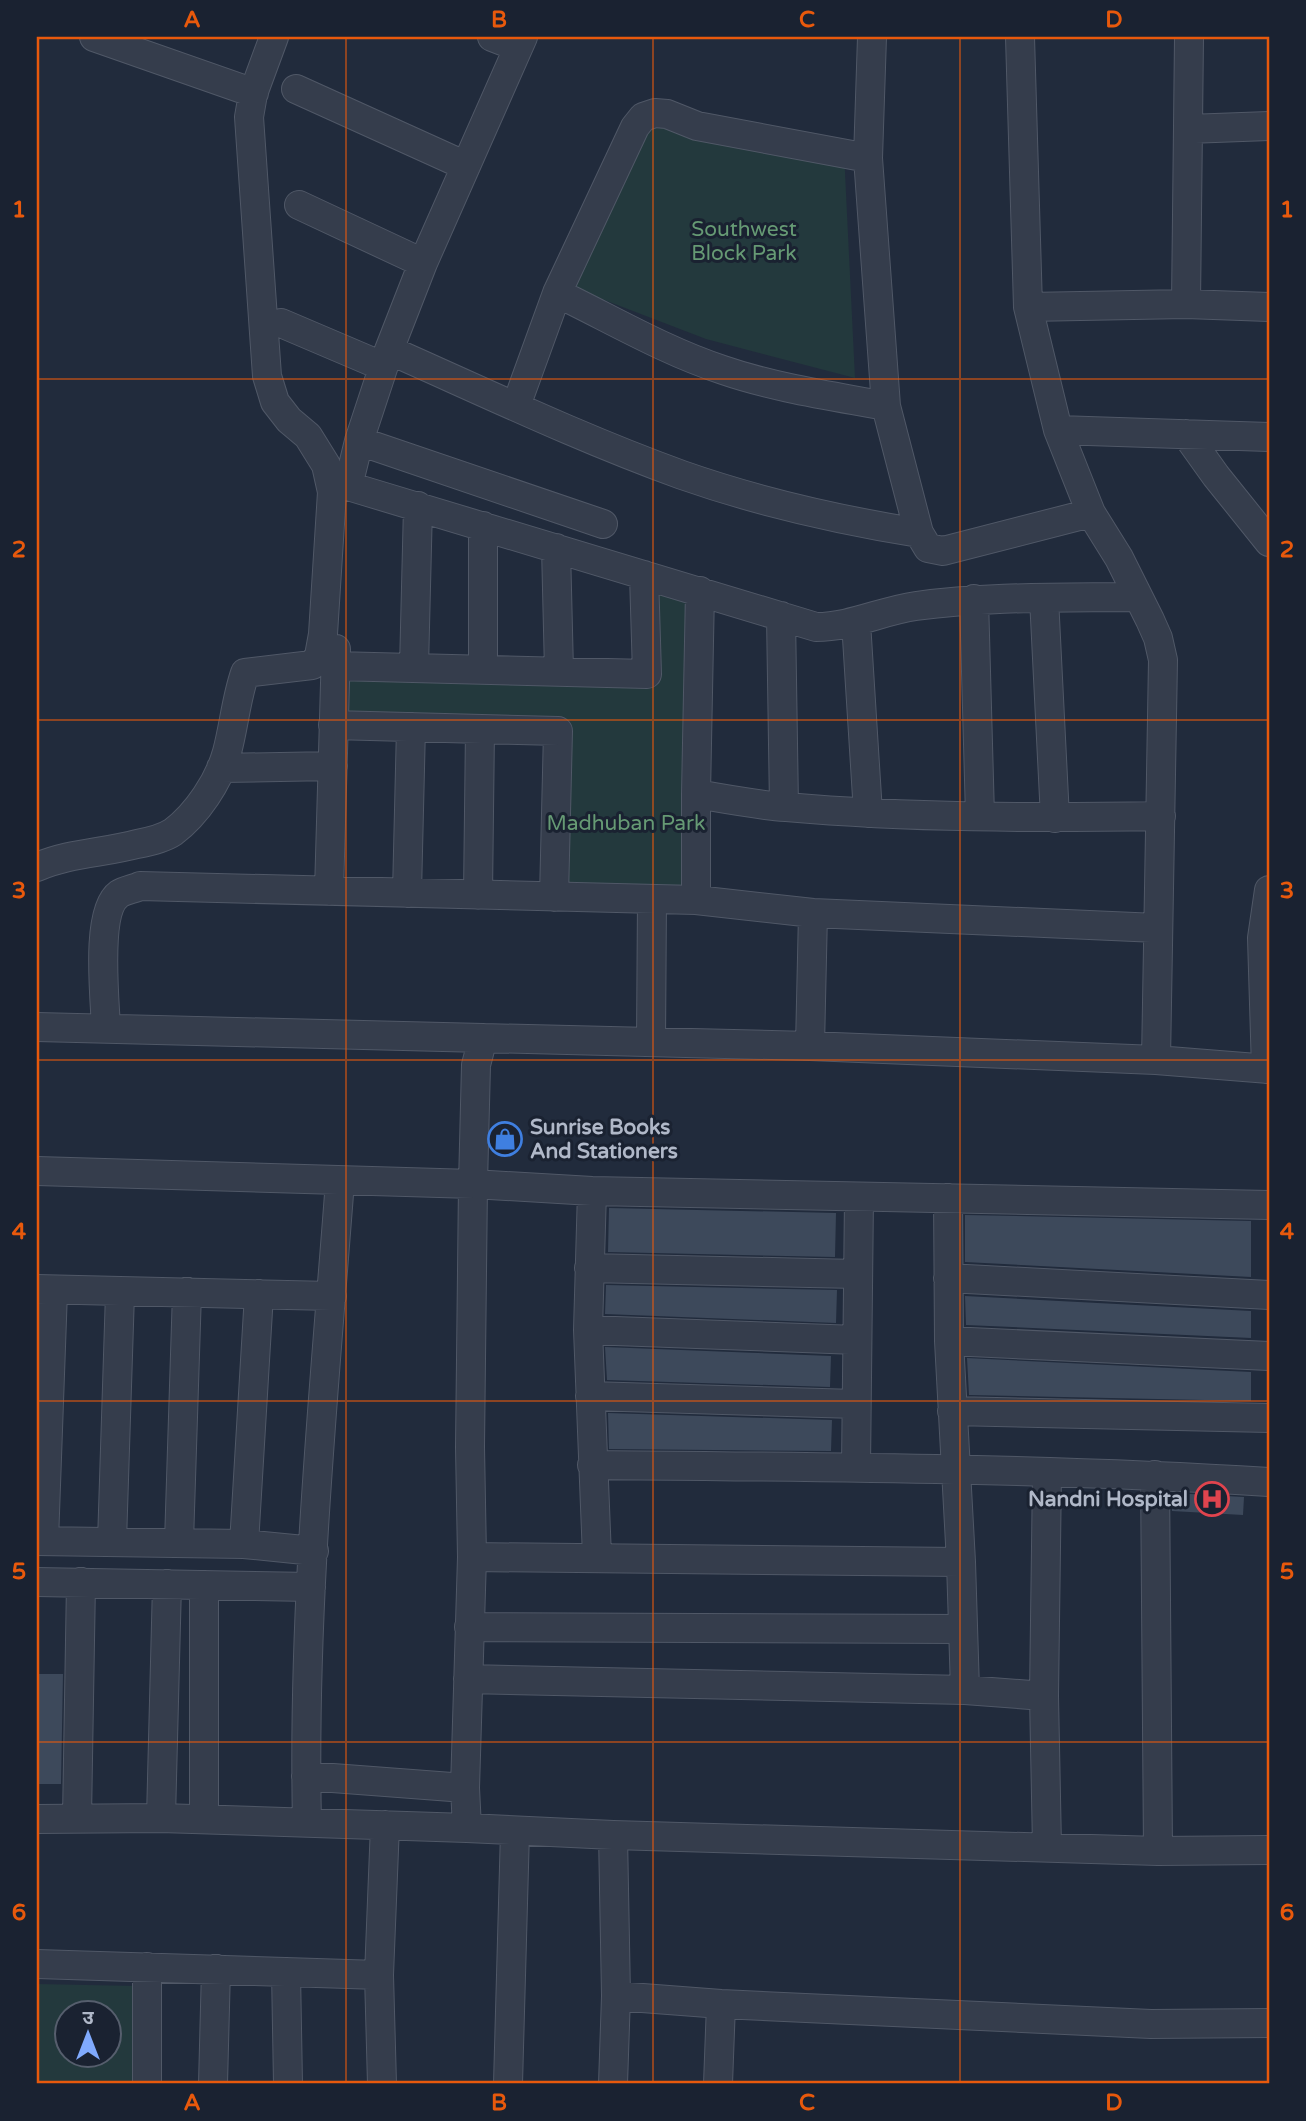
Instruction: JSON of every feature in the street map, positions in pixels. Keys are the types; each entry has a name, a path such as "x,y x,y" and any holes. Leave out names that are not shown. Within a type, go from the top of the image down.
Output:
{"street":[{"path":"94,37 254,93"},
{"path":"37,867 66,857 137,844 171,834 190,815 222,768 238,692 245,673 312,665 319,656 323,634 332,492 326,465 308,436 289,421 275,402 267,376 249,117 254,93 274,37"},
{"path":"872,37 868,159 886,406 919,533 928,548 943,551 1091,513"},
{"path":"1020,37 1028,307 1058,430 1091,513 1119,558 1158,638 1163,660 1156,1060"},
{"path":"1186,304 1189,37"},
{"path":"329,891 335,666 348,486 359,441 386,358 423,263 466,166 511,40"},
{"path":"296,89 466,166"},
{"path":"516,406 557,293 635,127 643,117 655,113 667,114 697,126 868,159"},
{"path":"1188,129 1269,126"},
{"path":"299,205 423,263"},
{"path":"557,293 680,353 725,371 886,406"},
{"path":"1028,307 1186,304 1269,307"},
{"path":"281,323 516,406 567,430 724,489 816,514 919,533"},
{"path":"1058,430 1269,436"},
{"path":"1186,434 1269,542"},
{"path":"359,441 603,524"},
{"path":"348,486 816,627 836,627 889,611 974,599 1137,597"},
{"path":"414,668 418,506"},
{"path":"483,526 483,669"},
{"path":"556,548 559,671"},
{"path":"335,666 647,674 644,575"},
{"path":"696,900 700,592"},
{"path":"1044,598 1055,818"},
{"path":"974,599 980,816"},
{"path":"781,616 784,807"},
{"path":"856,622 868,813"},
{"path":"333,725 558,731 554,897"},
{"path":"407,893 411,727"},
{"path":"478,895 480,729"},
{"path":"222,768 333,766"},
{"path":"696,794 784,807 868,813 1055,818 1161,816"},
{"path":"106,1028 104,928 109,908 118,894 140,886 696,900 813,913 1157,928"},
{"path":"37,1027 810,1046 1156,1060 1268,1069 1262,939 1265,903 1269,890"},
{"path":"651,1042 652,899"},
{"path":"810,1046 813,913"},
{"path":"467,1828 472,1558 470,1433 473,1184 477,1065 483,1038"},
{"path":"37,1171 473,1184 592,1191 1269,1205"},
{"path":"307,1822 311,1587 340,1181"},
{"path":"592,1191 588,1330 597,1557"},
{"path":"856,1467 859,1198"},
{"path":"948,1198 951,1411 957,1468 965,1690"},
{"path":"589,1268 857,1274"},
{"path":"948,1278 1269,1295"},
{"path":"314,1551 244,1544 40,1541 45,1290 332,1296"},
{"path":"179,1542 187,1292"},
{"path":"112,1542 120,1293"},
{"path":"244,1544 259,1294"},
{"path":"588,1330 858,1340"},
{"path":"949,1341 1269,1356"},
{"path":"590,1396 856,1404"},
{"path":"951,1411 1269,1418"},
{"path":"592,1465 957,1468 1269,1482"},
{"path":"1046,1847 1044,1696 1047,1472"},
{"path":"1155,1475 1158,1851"},
{"path":"472,1558 961,1562"},
{"path":"37,1582 311,1587"},
{"path":"77,1818 81,1582"},
{"path":"161,1818 167,1584"},
{"path":"204,1584 204,1819"},
{"path":"470,1627 963,1629"},
{"path":"468,1679 965,1690 1044,1696"},
{"path":"306,1776 466,1788"},
{"path":"37,1819 204,1819 514,1832 1158,1851 1269,1850"},
{"path":"382,2084 379,1975 385,1825"},
{"path":"508,2084 514,1832"},
{"path":"613,1835 616,1996 613,2084"},
{"path":"37,1964 379,1975"},
{"path":"147,1967 147,2084"},
{"path":"213,2084 216,1969"},
{"path":"286,1972 288,2084"},
{"path":"616,1996 721,2004 1151,2024 1269,2023"},
{"path":"718,2084 721,2004"}],"green space":[{"name":"Southwest Block Park","path":"636,115 844,152 855,378 706,339 573,288"},
{"name":"Madhuban Park","path":"644,575 700,591 696,900 554,897 557,731 333,725 335,666 647,674"},
{"path":"37,1984 136,1986 135,2084 37,2084"}],"building":[{"path":"609,1208 836,1213 835,1257 608,1252"},
{"path":"965,1215 1251,1221 1251,1277 965,1262"},
{"path":"606,1285 837,1290 836,1323 605,1314"},
{"path":"965,1296 1251,1311 1251,1338 966,1325"},
{"path":"605,1347 831,1356 830,1387 607,1380"},
{"path":"967,1358 1251,1372 1251,1401 969,1395"},
{"path":"608,1413 832,1420 831,1451 609,1449"},
{"path":"1172,1493 1244,1497 1243,1515 1172,1511"},
{"path":"37,1674 63,1674 61,1784 37,1784"}],"place":[{"name":"Sunrise Books And Stationers","path":"505,1139"},
{"name":"Nandni Hospital","path":"1212,1499"}]}
